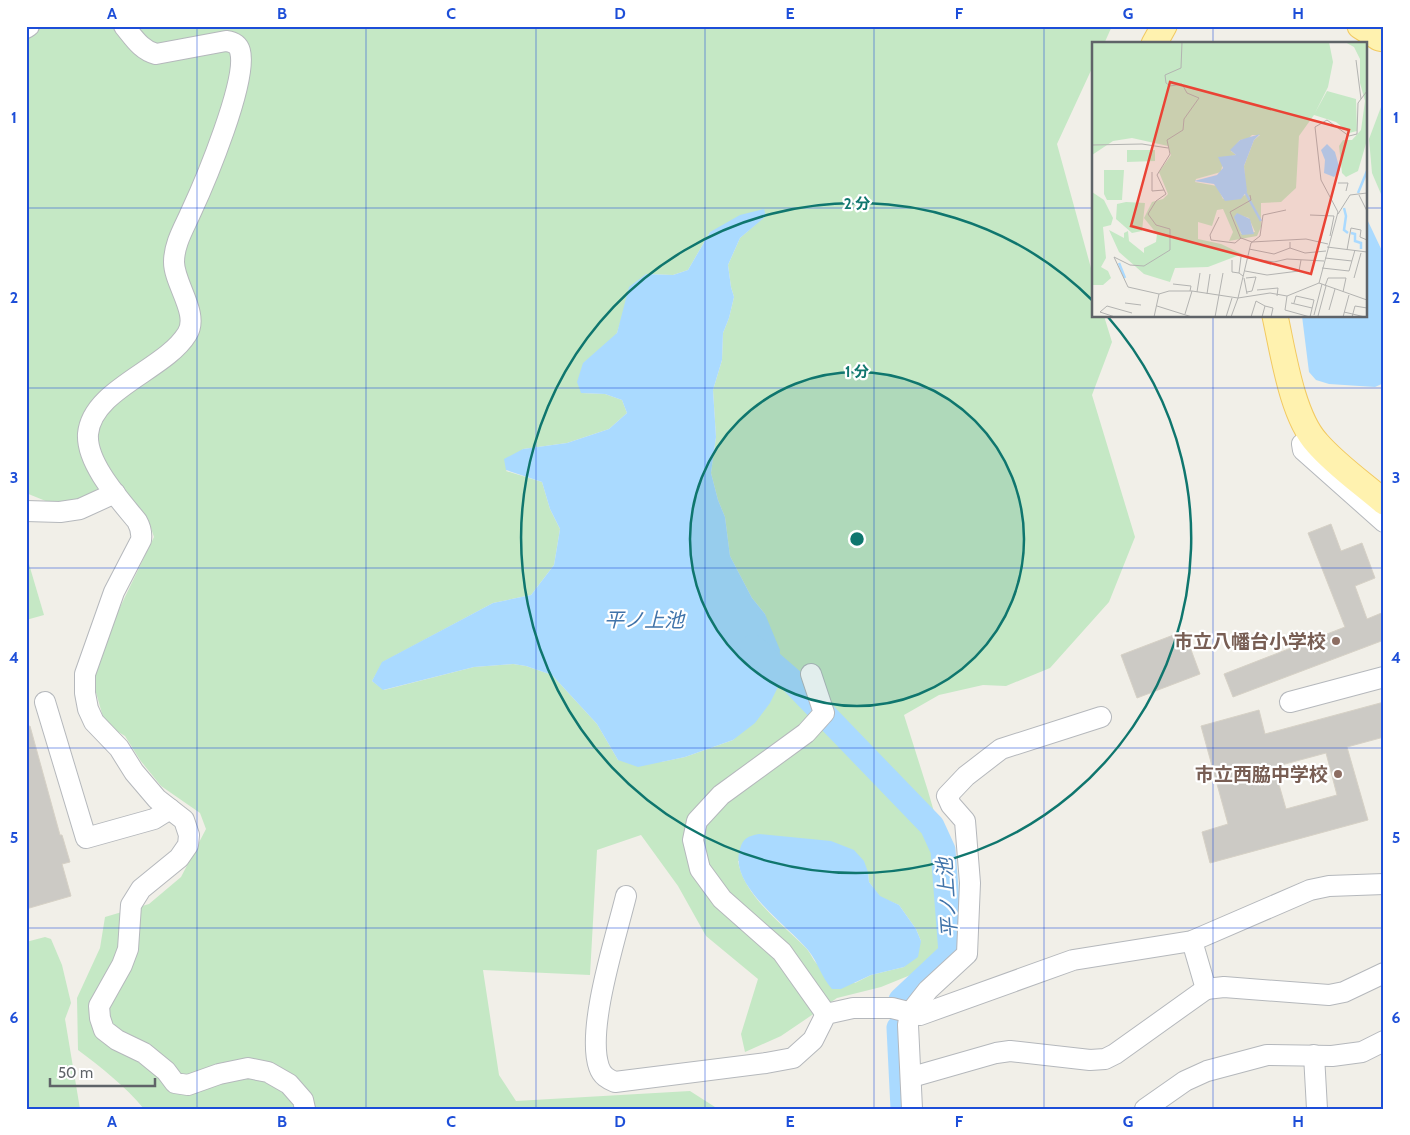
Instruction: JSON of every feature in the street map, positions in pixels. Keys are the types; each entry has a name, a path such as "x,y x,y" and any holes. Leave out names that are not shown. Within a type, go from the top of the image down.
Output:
{"main road":[{"path":"1155,42 1164,26"},
{"path":"1360,26 1384,39"},
{"path":"1275,318 1294,394 1304,423 1316,443 1384,502"}],"street":[{"path":"124,26 139,46 147,52 156,54 226,41 234,42 240,49 242,60 240,80 207,176 176,246 174,263 191,322 188,333 175,349 113,394 92,419 88,434 90,451 104,478 137,521 141,528 141,540 114,592 85,674 84,694 94,722 119,748 134,772 157,799 184,820 189,835 188,845 180,858 141,889 131,904 128,949 122,965 99,1006 100,1018 104,1030 116,1040 144,1053 166,1071 176,1083 188,1085 219,1074 248,1068 268,1072 289,1084 303,1100 305,1109"},
{"path":"1312,436 1302,444 1303,450 1384,522"},
{"path":"26,511 60,512 80,509 115,492"},
{"path":"810,674 824,713 806,733 721,795 697,821 693,840 700,869 722,899 782,952 826,1014"},
{"path":"1290,702 1384,677"},
{"path":"45,702 86,838 154,819 170,809"},
{"path":"912,1109 912,1077 908,1025 910,1013 928,990 967,954 970,883 965,820 951,805 947,796 966,776 1001,749 1101,717"},
{"path":"826,1014 853,1008 892,1008 920,1015 1073,960 1192,941 1310,890 1329,886 1384,884"},
{"path":"626,896 599,1006 595,1045 599,1068 606,1078 615,1082 793,1058 813,1040 826,1014"},
{"path":"1192,941 1206,988"},
{"path":"912,1077 996,1053 1010,1052 1090,1060 1105,1059 1115,1054 1206,988 1224,987 1329,995 1344,992 1384,973"},
{"path":"1145,1109 1185,1081 1206,1071 1267,1055 1332,1056 1362,1052 1384,1042"},
{"path":"1314,1055 1317,1109"}],"green space":[{"path":"26,26 1112,26 1105,42 1092,42 1092,68 1057,144 1092,272 1092,318 1105,318 1112,342 1092,395 1135,537 1109,602 1050,668 1006,686 983,685 939,695 904,715 956,888 945,961 881,987 837,998 781,1036 745,1052 741,1034 758,979 706,936 678,886 641,835 597,850 590,975 483,970 499,1075 516,1101 690,1091 721,1109 144,1109 121,1085 78,1050 77,998 100,948 105,917 149,904 181,877 206,829 200,813 161,786 140,760 125,736 105,724 95,689 94,670 108,632 154,537 148,519 112,478 92,493 58,506 26,493","holes":["765,216 740,238 728,265 734,297 723,333 722,360 713,390 716,437 711,473 718,500 725,517 730,556 752,598 765,614 778,669 778,687 733,740 685,757 661,762 618,760 597,724 552,675 526,666 513,664 474,667 384,690 372,681 383,662 493,603 531,595 554,565 560,529 550,509 542,482 506,471 523,449 567,443 609,429 627,413 622,400 605,394 581,393 617,333 623,314 646,274 673,275 688,270 710,232","738,861 868,872 869,882 880,897 899,905 916,929 921,941 904,967 871,975 855,983 817,964 806,948 756,898 742,874"]},
{"path":"1384,99 1384,201 1372,173 1369,139"},
{"path":"26,554 44,615 26,620"},
{"path":"45,937 51,939 62,965 71,1003 65,1019 80,1109 26,1109 26,942"}],"water":[{"name":"平ノ上池","path":"764,209 766,216 740,238 728,265 734,297 723,333 722,360 713,390 716,437 711,473 718,500 725,517 730,556 752,598 765,614 780,650 778,687 770,703 755,723 733,740 685,757 638,767 618,760 597,724 552,675 526,666 513,664 474,667 383,690 372,681 382,662 493,603 531,595 554,565 560,529 550,509 542,482 506,470 504,459 523,449 567,443 609,429 627,413 622,400 605,394 581,393 577,382 583,363 617,333 629,287 646,274 673,275 688,270 710,232 740,215"},
{"path":"1368,221 1384,255 1384,383 1375,387 1329,384 1316,380 1309,372 1302,318 1368,318"},
{"path":"759,834 831,841 854,850 864,861 869,882 880,896 899,905 916,929 921,941 918,957 904,967 871,975 841,989 832,989 808,950 762,904 743,876 739,863 741,845 746,838"}],"building":[{"path":"1331,524 1341,551 1362,543 1375,578 1355,586 1367,619 1384,612 1384,640 1233,697 1224,674 1345,627 1308,533"},
{"path":"1184,631 1200,674 1137,698 1121,655"},
{"path":"1384,702 1384,737 1347,747 1368,820 1210,863 1202,832 1228,824 1201,726 1259,710 1265,734","holes":["1326,753 1337,795 1286,809 1274,767"]},
{"path":"30,726 60,835 62,835 70,862 62,864 71,896 26,909 26,727"}],"waterway":[{"name":"平ノ上池","path":"753,647 791,680 932,826 943,850 951,953 901,1000"},
{"name":"平ノ上池","path":"899,1028 903,1109"}],"place":[{"name":"市立八幡台小学校","path":"1336,641"},
{"name":"市立西脇中学校","path":"1338,774"}]}
